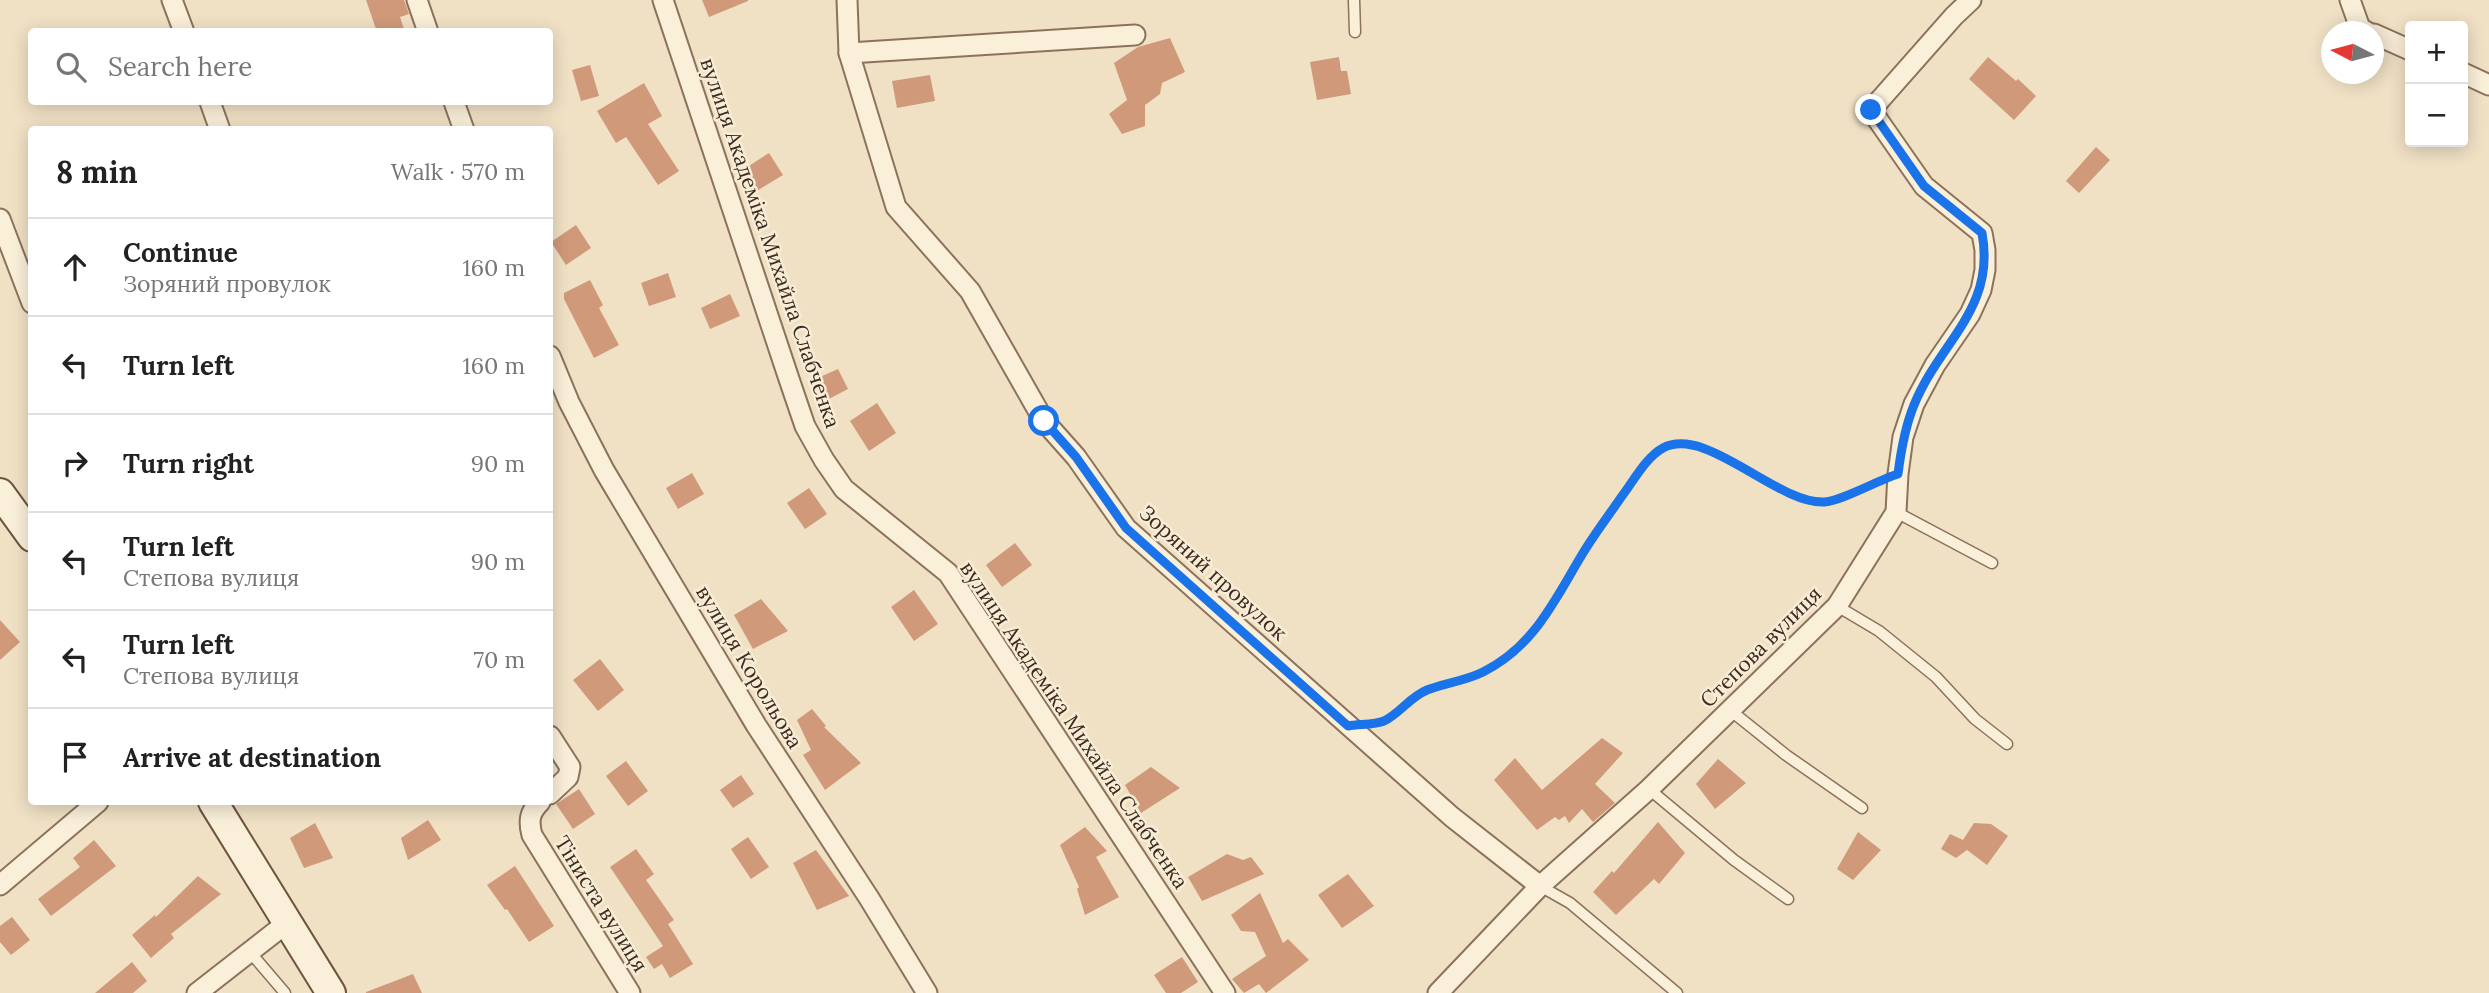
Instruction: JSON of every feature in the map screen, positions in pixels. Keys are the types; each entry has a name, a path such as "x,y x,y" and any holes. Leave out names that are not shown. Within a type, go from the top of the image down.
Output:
{"street":[{"path":"172,0 182,28"},
{"path":"417,0 427,28"},
{"name":"вулиця Академіка Михайла Слабченка","path":"663,0 805,426 824,460 844,489 948,573 1224,993"},
{"name":"Зоряний провулок","path":"847,0 849,53 896,207 970,291 1044,421 1076,457 1126,528 1452,817 1540,886"},
{"name":"Степова вулиця","path":"1444,991 1540,886 1649,789 1837,606 1896,512 1903,437 1914,404 1935,365 1970,314 1981,290 1985,250 1982,233 1924,186 1871,110 1971,0"},
{"path":"2350,0 2358,21"},
{"path":"849,53 1135,34"},
{"path":"2384,38 2405,48"},
{"path":"2468,75 2489,85"},
{"path":"211,105 219,126"},
{"path":"455,105 463,126"},
{"path":"0,219 28,292"},
{"name":"вулиця Корольова","path":"553,363 569,402 604,470 756,725 928,993"},
{"path":"0,493 28,525"},
{"path":"553,741 570,767 568,777 553,791"},
{"path":"0,885 94,805"},
{"path":"215,805 331,993"},
{"name":"Тіниста вулиця","path":"538,805 531,813 531,835 630,993"},
{"path":"197,993 288,922"}],"lane":[{"path":"1354,0 1355,32"},
{"path":"1896,512 1992,563"},
{"path":"1837,606 1879,631 1936,677 1975,719 2007,744"},
{"path":"1730,710 1786,755 1862,808"},
{"path":"1649,789 1734,860 1788,899"},
{"path":"1540,886 1570,903 1677,993"},
{"path":"250,952 285,993"}],"path":[{"path":"1348,726 1384,721 1426,691 1484,672 1524,641 1548,614 1601,525 1646,464 1661,449 1676,443 1692,445 1724,457 1760,478 1812,501 1826,502 1898,474"}],"building":[{"path":"366,0 404,0 409,14 400,17 404,28 376,28"},
{"path":"702,0 748,0 748,1 709,17"},
{"path":"1170,38 1185,72 1162,83 1160,94 1145,105 1145,126 1122,134 1109,114 1127,100 1114,63 1138,47"},
{"path":"1339,57 1341,71 1347,71 1351,94 1317,100 1310,62"},
{"path":"1988,57 2036,96 2014,120 1969,79"},
{"path":"590,65 599,96 581,101 572,70"},
{"path":"930,75 935,101 897,108 892,81"},
{"path":"644,83 662,116 648,124 679,171 658,185 626,137 616,143 597,111"},
{"path":"2096,147 2110,160 2079,193 2066,181"},
{"path":"769,153 783,175 755,192 741,171"},
{"path":"576,225 591,248 566,265 553,241"},
{"path":"668,273 676,297 649,306 641,283"},
{"path":"590,280 603,305 599,308 619,345 594,358 564,299 564,293"},
{"path":"730,294 740,316 710,329 701,308"},
{"path":"838,369 848,389 823,402 813,380"},
{"path":"877,403 896,433 869,451 850,421"},
{"path":"692,473 704,494 678,509 666,488"},
{"path":"809,488 827,514 805,529 787,503"},
{"path":"1015,543 1032,565 1002,587 986,565"},
{"path":"914,590 938,624 914,641 891,607"},
{"path":"761,599 788,631 753,649 734,615"},
{"path":"0,620 20,642 0,660"},
{"path":"600,659 624,690 598,711 573,680"},
{"path":"812,709 826,726 824,727 861,763 825,790 803,755 811,750 797,720"},
{"path":"1602,738 1623,753 1595,784 1615,803 1593,822 1582,809 1569,823 1565,816 1559,820 1555,817 1537,830 1494,780 1515,758 1542,790"},
{"path":"1718,759 1746,783 1715,809 1696,784"},
{"path":"626,761 648,791 628,806 606,776"},
{"path":"1151,767 1180,788 1141,813 1125,785"},
{"path":"741,775 754,794 733,808 720,790"},
{"path":"579,789 595,814 573,829 556,804"},
{"path":"428,820 441,840 408,860 401,838"},
{"path":"1658,822 1685,853 1659,884 1654,879 1616,915 1593,892 1612,871 1614,873"},
{"path":"315,823 333,858 304,868 290,838"},
{"path":"1974,823 1991,824 2008,836 1987,865 1967,850 1956,858 1941,849 1950,834 1963,840"},
{"path":"1085,827 1107,851 1096,857 1119,897 1085,915 1077,889 1079,887 1060,845"},
{"path":"1858,832 1881,850 1853,880 1837,869"},
{"path":"748,837 769,867 751,879 731,849"},
{"path":"94,840 116,866 51,916 38,899 80,867 73,858"},
{"path":"636,849 654,874 646,880 674,920 668,924 693,964 670,978 662,964 654,969 646,957 663,946 610,867"},
{"path":"816,850 849,896 817,910 793,863"},
{"path":"1227,854 1243,860 1251,857 1264,874 1202,901 1188,877"},
{"path":"515,866 554,926 529,942 487,885"},
{"path":"1348,874 1374,906 1342,928 1318,895"},
{"path":"198,876 221,894 171,934 174,938 151,958 132,935 155,915 156,917"},
{"path":"1260,893 1283,943 1288,939 1309,960 1266,993 1259,984 1244,993 1232,979 1266,956 1255,932 1241,931 1231,915"},
{"path":"12,917 30,940 11,955 0,942 0,926"},
{"path":"1182,957 1198,982 1181,993 1166,993 1154,975"},
{"path":"132,962 147,981 133,993 95,993"},
{"path":"413,974 422,993 366,993 366,992"}],"route":[{"path":"1044,421 1076,457 1126,528 1348,726 1384,721 1426,691 1484,672 1524,641 1548,614 1601,525 1646,464 1661,449 1676,443 1692,445 1724,457 1749,472 1812,501 1826,502 1842,497 1898,474 1903,437 1914,404 1935,365 1970,314 1981,290 1985,250 1982,233 1924,186 1871,110"}]}
